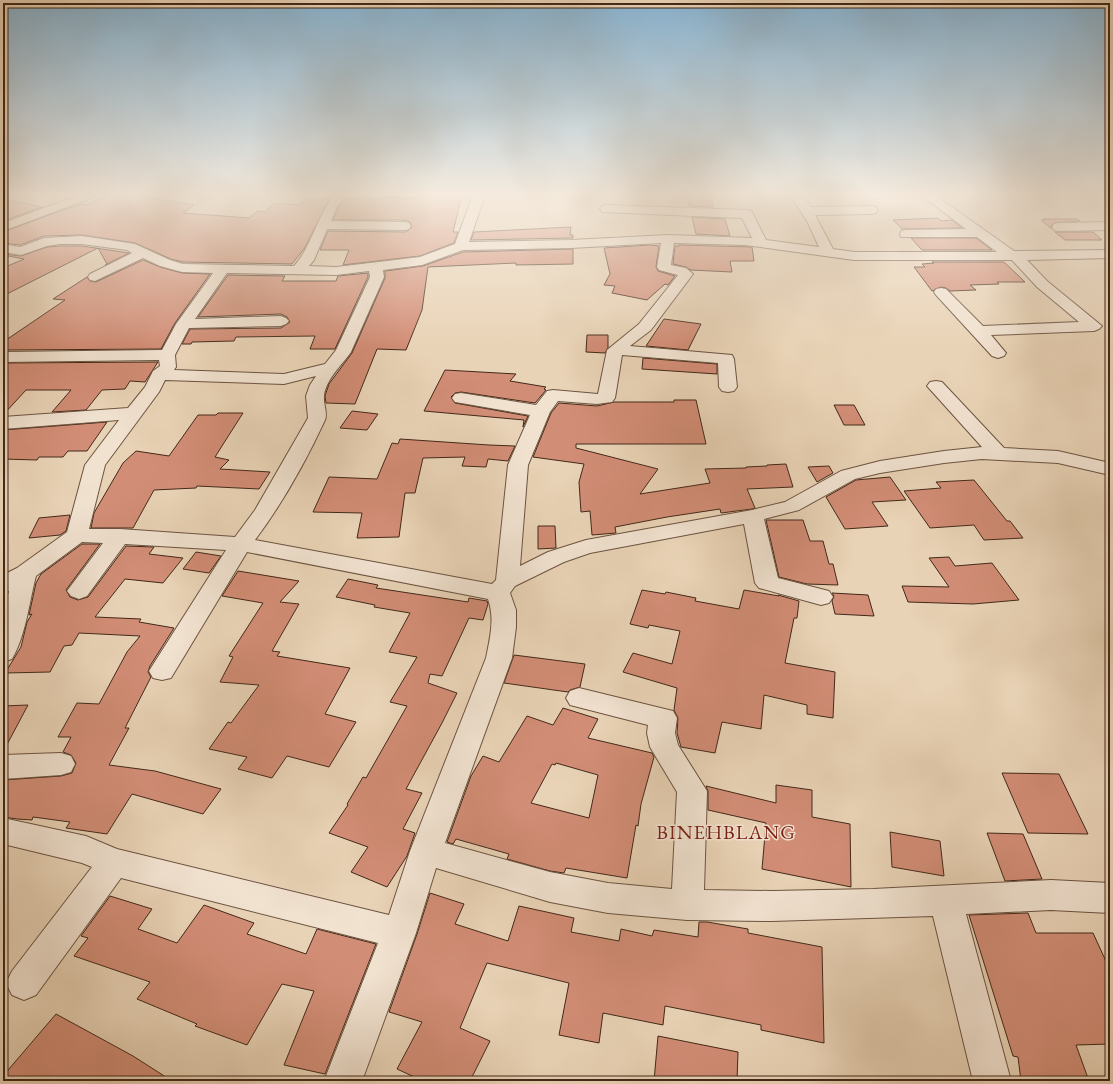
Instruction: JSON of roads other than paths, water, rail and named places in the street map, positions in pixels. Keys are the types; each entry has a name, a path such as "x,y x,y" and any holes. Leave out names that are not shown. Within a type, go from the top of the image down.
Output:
{"street":[{"path":"3,261 35,246"},
{"path":"123,246 130,247 175,267 297,271 376,267 422,261 461,246 484,246"},
{"path":"297,271 307,260 314,246"},
{"path":"343,1081 399,934 426,851 499,658 504,627 503,587 518,466 542,411 553,395 597,399 606,398 615,350 645,327 684,279 686,274 664,267 667,246"},
{"path":"782,246 828,253 868,256 1013,255 1104,246"},
{"path":"825,246 828,253"},
{"path":"979,331 1094,326 1059,297 1013,255 998,246"},
{"path":"3,248 21,251"},
{"path":"95,277 143,253"},
{"path":"162,671 241,544 265,512 316,418 315,396 319,385 336,359 343,352 377,277 376,267"},
{"path":"77,535 95,465 153,388 159,375 168,367 167,355 184,324 222,269"},
{"path":"941,292 998,352"},
{"path":"184,324 281,321"},
{"path":"615,350 726,359 728,387"},
{"path":"3,356 167,355"},
{"path":"159,375 284,379 330,368"},
{"path":"936,386 998,453"},
{"path":"461,398 542,411"},
{"path":"3,422 133,413"},
{"path":"3,653 11,630 14,579 77,535 120,536 241,544 345,565 503,587 556,557 586,547 753,516 792,506 848,475 880,467 944,457 998,453 1058,457 1110,469"},
{"path":"753,516 767,583 821,597"},
{"path":"79,591 120,536"},
{"path":"579,698 663,718 661,733 664,747 692,791 688,905"},
{"path":"3,767 61,764"},
{"path":"3,831 86,850 114,862 399,934"},
{"path":"426,851 550,887 608,898 688,905 780,906 873,904 1051,895 1110,898"},
{"path":"24,983 114,862"},
{"path":"946,900 992,1081"}],"district":[{"name":"BINEHBLANG","path":"726,832"}]}
